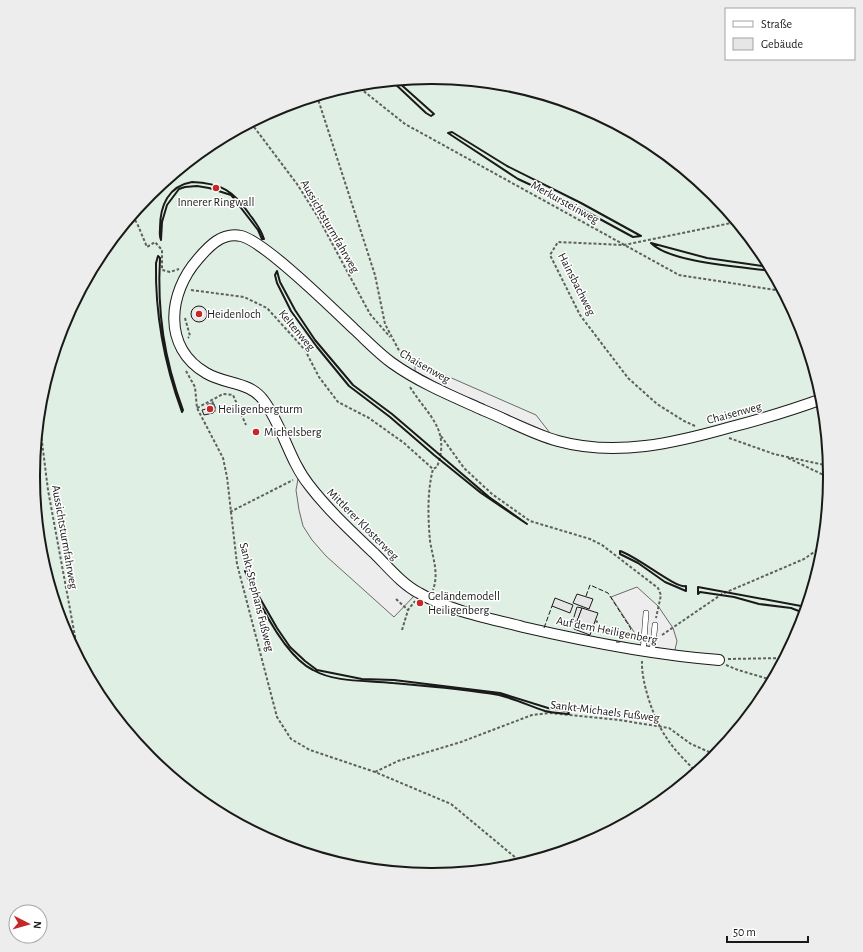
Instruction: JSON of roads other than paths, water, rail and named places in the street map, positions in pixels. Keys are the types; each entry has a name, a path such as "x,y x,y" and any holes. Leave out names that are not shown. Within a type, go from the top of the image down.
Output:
{"street":[{"name":"Chaisenweg","path":"218,379 197,367 179,342 174,324 174,311 183,280 193,265 215,241 233,235 244,236 268,251 380,353 406,372 456,398 532,432 560,442 595,446 650,447 711,433 758,420 815,401"},
{"name":"Mittlerer Klosterweg","path":"218,379 247,386 259,394 272,413 302,475 313,491 408,585 426,596 482,617 538,630"},
{"name":"Auf dem Heiligenberg","path":"538,630 592,639 648,652 719,660"}],"lane":[{"path":"646,613 648,652"},
{"path":"648,652 654,640 655,625"}],"place":[{"name":"Innerer Ringwall","path":"216,188"},
{"name":"Heidenloch","path":"199,314"},
{"name":"Heiligenbergturm","path":"210,409"},
{"name":"Michelsberg","path":"256,432"},
{"name":"Geländemodell Heiligenberg","path":"420,603"}]}
